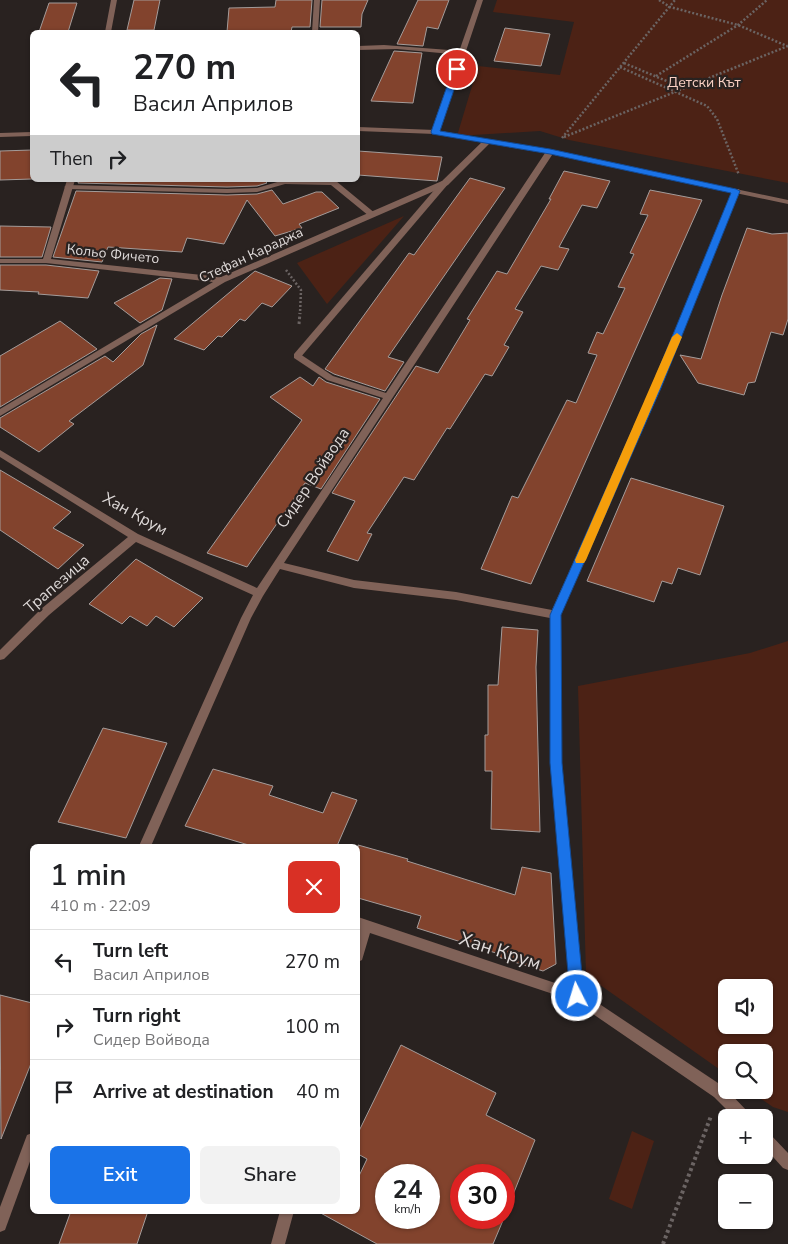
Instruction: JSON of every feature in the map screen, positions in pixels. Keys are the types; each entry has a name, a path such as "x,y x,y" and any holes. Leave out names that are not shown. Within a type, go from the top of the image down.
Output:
{"street":[{"path":"108,30 114,0"},
{"path":"315,30 317,0"},
{"path":"435,132 480,0"},
{"path":"360,48 406,46 462,53"},
{"path":"360,129 435,132 488,141 550,152 788,202"},
{"path":"0,135 30,134"},
{"name":"Стефан Караджа","path":"0,413 222,280 445,183 488,141"},
{"name":"Сидер Войвода","path":"146,844 246,618 259,593 550,152"},
{"path":"46,261 69,183 227,191 257,190 284,182 333,183 372,214"},
{"path":"388,397 330,378 298,356 445,183"},
{"path":"577,996 556,763 556,615 656,388 736,191"},
{"name":"Кольо Фичето","path":"0,261 46,261 222,280"},
{"name":"Хан Крум","path":"0,453 135,537 259,593"},
{"name":"Трапезица","path":"0,656 45,612 135,537"},
{"path":"277,565 354,584 456,596 556,615"},
{"path":"360,940 362,925"},
{"name":"Хан Крум","path":"362,925 577,996 718,1091"},
{"name":"Хан Крум","path":"726,1099 735,1109"},
{"path":"0,1225 30,1145"},
{"path":"773,1147 788,1163"},
{"path":"278,1244 286,1214"}],"path":[{"path":"659,0 670,7 738,25 788,47"},
{"path":"675,0 561,138 788,47"},
{"path":"656,76 738,25 767,0"},
{"path":"624,62 683,88"},
{"path":"620,67 708,106 717,119 747,194"},
{"path":"276,256 301,290 298,356"},
{"path":"663,1244 718,1095"}],"green space":[{"name":"Детски Кът","path":"497,0 788,0 788,183 569,140 540,131 457,136 478,66 560,75 574,22 493,12"},
{"path":"404,216 327,304 297,263"},
{"path":"788,641 788,1112 773,1107 761,1099 773,1099 773,1044 718,1044 718,1068 586,975 578,686 750,653"},
{"path":"632,1131 654,1141 632,1209 609,1199"}],"building":[{"path":"134,0 160,0 154,30 127,30"},
{"path":"276,0 312,0 310,27 292,27 291,30 227,30 229,8 275,7"},
{"path":"322,0 368,0 362,14 361,27 320,27"},
{"path":"418,0 449,0 438,29 427,27 423,46 397,44"},
{"path":"49,3 77,3 69,30 40,30"},
{"path":"505,28 550,34 541,66 494,61"},
{"path":"394,51 422,53 413,103 371,101"},
{"path":"30,150 30,179 0,180 0,151"},
{"path":"360,151 442,157 437,181 360,175"},
{"path":"564,171 610,181 597,208 582,205 559,247 569,249 558,270 541,266 515,309 523,312 504,345 509,347 492,376 485,374 450,429 447,428 414,480 404,477 367,533 372,534 358,561 327,551 355,501 332,493 416,366 438,373 470,320 467,319 497,271 507,274 551,199 549,199"},
{"path":"470,178 505,188 388,357 404,362 385,391 334,374 325,369 409,253 414,255"},
{"path":"78,183 267,183 257,186 227,187"},
{"path":"272,190 283,204 316,192 322,192 339,208 299,224 302,228 275,236 247,200 224,244 187,238 182,252 108,247 102,262 53,257 76,191 227,195 257,194"},
{"path":"650,190 702,200 531,584 481,569 512,496 518,498 567,400 576,403 597,355 588,353 597,332 603,334 625,288 618,287 634,254 630,253 648,215 640,214"},
{"path":"0,226 51,227 42,257 0,257"},
{"path":"747,228 772,234 788,233 788,319 783,335 771,332 755,382 748,383 744,395 698,383 680,355 701,359"},
{"path":"0,265 46,265 99,271 88,298 38,294 39,292 0,290"},
{"path":"255,271 292,286 272,307 262,303 245,321 240,319 222,337 218,336 204,350 174,339"},
{"path":"160,278 172,279 162,310 140,323 114,303"},
{"path":"60,321 97,349 0,407 0,356"},
{"path":"157,325 143,365 69,421 74,424 39,452 0,427 0,418 105,356 113,362 141,334"},
{"path":"300,377 313,386 319,377 326,382 380,399 321,489 305,483 247,567 207,553 302,420 270,397"},
{"path":"0,470 71,512 53,528 84,545 58,569 0,530"},
{"path":"631,478 724,506 700,575 678,568 672,584 662,581 654,602 587,581"},
{"path":"136,559 203,598 174,627 156,616 147,626 130,616 122,624 89,604"},
{"path":"502,627 538,630 536,667 540,832 491,829 492,771 485,771 485,735 488,735 488,685 498,685"},
{"path":"103,728 167,743 126,838 58,822"},
{"path":"213,769 273,786 269,795 323,813 332,792 357,800 338,844 245,844 185,826"},
{"path":"360,846 408,859 407,861 515,895 522,867 551,873 556,964 543,971 498,957 499,954 417,928 421,916 360,899"},
{"path":"0,995 30,1002 30,1066 1,1139"},
{"path":"401,1045 496,1093 486,1115 535,1140 515,1190 515,1164 450,1164 450,1229 499,1229 493,1244 377,1244 322,1214 360,1214 360,1174 367,1159 360,1155 360,1129"},
{"path":"70,1214 147,1214 137,1244 59,1244"}],"slow traffic":[{"path":"580,560 677,337"}],"route":[{"path":"457,69 435,132 550,152 736,191 656,388 556,615 556,763 577,996"}]}
